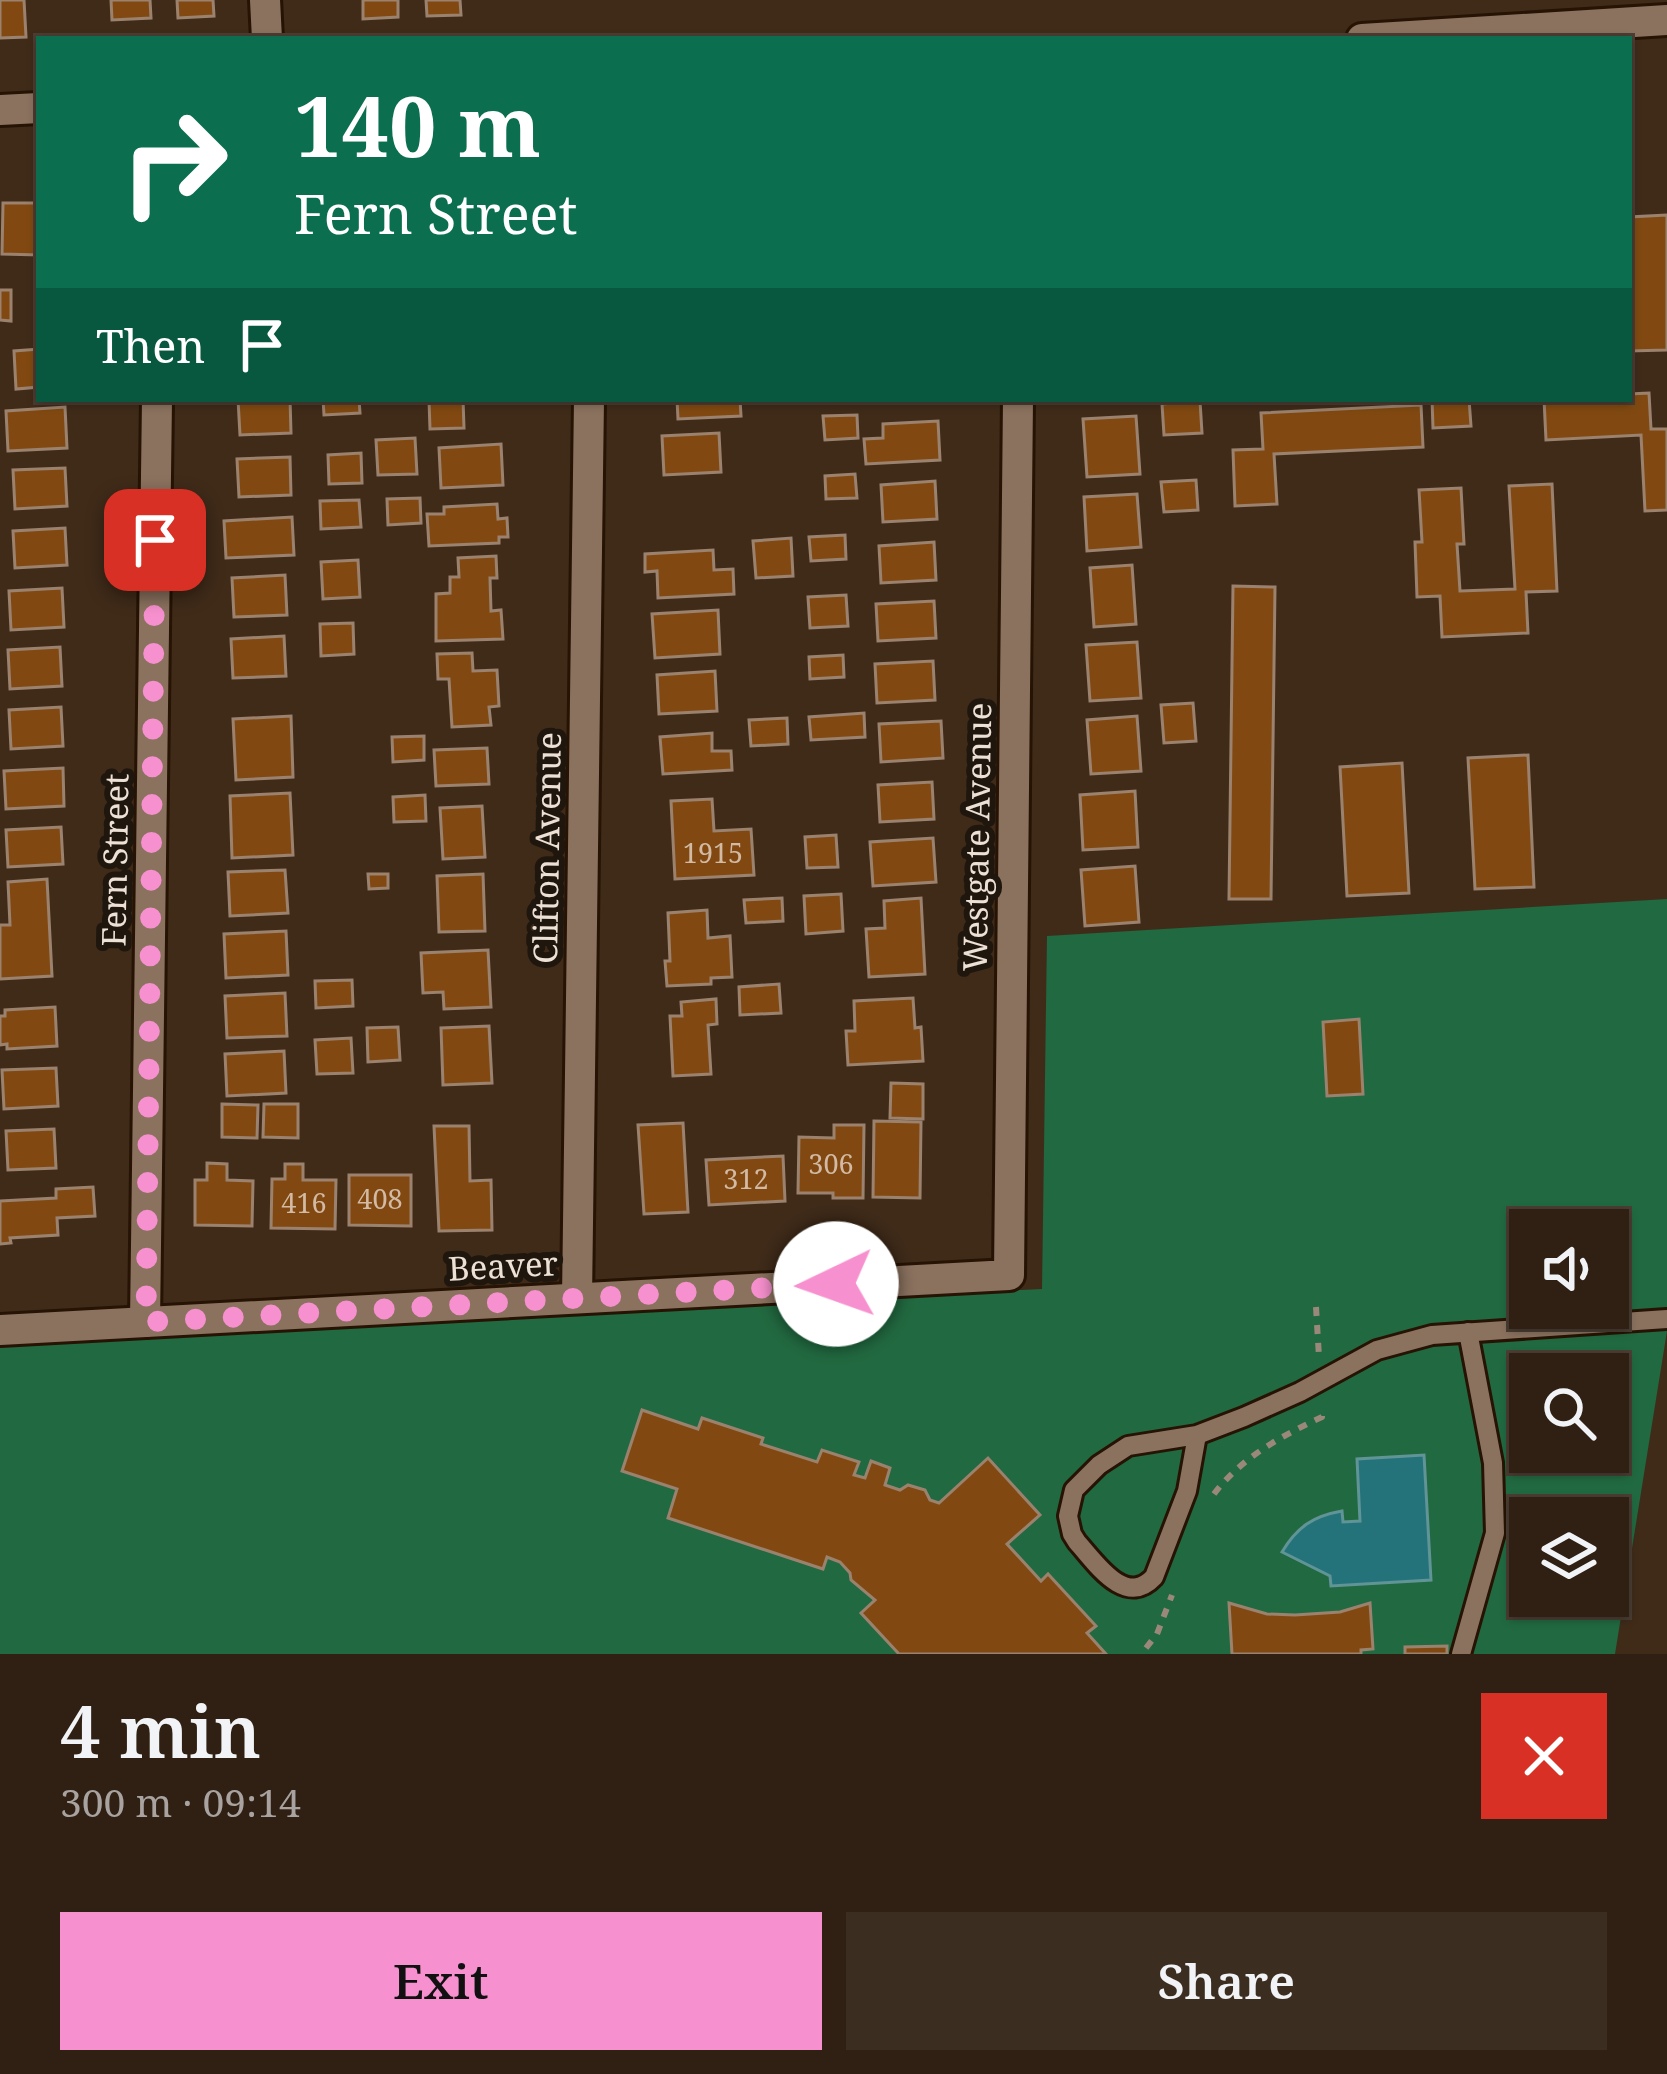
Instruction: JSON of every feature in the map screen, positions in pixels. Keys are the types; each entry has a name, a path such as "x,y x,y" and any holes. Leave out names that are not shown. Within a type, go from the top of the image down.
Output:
{"street":[{"path":"265,0 267,36"},
{"path":"1411,36 1667,20"},
{"path":"0,110 36,108"},
{"name":"Fern Street","path":"146,1322 157,402"},
{"name":"Clifton Avenue","path":"577,1298 589,402"},
{"name":"Westgate Avenue","path":"1010,1275 1018,402"},
{"name":"Beaver","path":"0,1330 1010,1275"}],"lane":[{"path":"1197,1435 1187,1491 1154,1577 1143,1587 1117,1584 1072,1534 1068,1516 1074,1490 1128,1445 1197,1435 1300,1392 1377,1350 1416,1338 1667,1319"},
{"path":"1461,1654 1495,1533 1493,1462 1468,1332"}],"path":[{"path":"1316,1307 1319,1360"},
{"path":"1210,1500 1249,1457 1322,1417 1321,1399"},
{"path":"1146,1648 1173,1592"}],"green space":[{"path":"1667,899 1667,1331 1629,1567 1629,1497 1509,1497 1509,1617 1621,1617 1615,1654 0,1654 0,1343 1042,1289 1047,936"}],"water":[{"path":"1424,1455 1431,1580 1331,1586 1330,1576 1282,1552 1300,1529 1322,1516 1342,1511 1343,1522 1360,1521 1357,1459"}],"building":[{"path":"0,0 24,0 26,37 0,38"},
{"path":"111,0 150,0 151,18 112,20"},
{"path":"177,0 213,0 214,16 178,18"},
{"path":"363,0 398,0 398,17 363,19"},
{"path":"426,0 460,0 461,15 427,16"},
{"path":"3,203 36,203 36,255 2,254"},
{"path":"1667,215 1667,350 1632,351 1632,217"},
{"path":"0,290 11,290 11,321 0,320"},
{"path":"36,349 36,387 16,389 14,351"},
{"path":"1649,393 1651,429 1667,429 1667,510 1645,511 1641,435 1546,440 1544,402 1632,402 1632,394"},
{"path":"238,402 290,402 291,433 240,435"},
{"path":"323,402 359,402 360,413 324,415"},
{"path":"429,402 463,402 464,428 430,429"},
{"path":"677,402 740,402 741,416 678,419"},
{"path":"1200,402 1202,433 1164,435 1162,404"},
{"path":"1432,402 1469,402 1471,426 1433,428"},
{"path":"1421,405 1423,447 1274,454 1277,504 1235,506 1233,450 1263,449 1261,413"},
{"path":"65,407 67,448 8,451 6,411"},
{"path":"857,415 858,438 825,440 823,416"},
{"path":"1136,416 1140,474 1087,477 1083,419"},
{"path":"938,421 940,460 866,464 864,439 883,438 883,424"},
{"path":"719,433 721,472 664,475 662,436"},
{"path":"415,438 417,474 378,475 376,440"},
{"path":"501,444 503,485 441,488 439,448"},
{"path":"361,453 362,483 329,484 328,455"},
{"path":"290,457 291,495 239,497 237,459"},
{"path":"65,468 67,506 15,509 13,470"},
{"path":"855,474 857,498 826,499 825,476"},
{"path":"1196,480 1198,510 1164,512 1161,482"},
{"path":"935,481 937,519 883,522 881,485"},
{"path":"1552,484 1557,591 1526,592 1528,633 1442,637 1440,596 1417,597 1415,542 1422,542 1419,490 1461,488 1460,591 1515,589 1509,486"},
{"path":"1137,494 1141,547 1087,551 1084,497"},
{"path":"420,498 421,523 388,525 387,499"},
{"path":"359,500 361,527 321,529 320,501"},
{"path":"497,504 498,519 507,518 508,537 499,537 499,543 429,546 427,514 444,514 444,507"},
{"path":"292,517 294,555 226,558 224,521"},
{"path":"65,528 67,565 15,568 13,531"},
{"path":"845,535 846,559 811,561 809,537"},
{"path":"791,538 793,576 756,578 753,541"},
{"path":"934,542 936,580 881,583 879,546"},
{"path":"713,550 714,570 733,569 734,594 658,598 657,571 645,572 645,554"},
{"path":"496,556 497,578 490,578 491,611 501,610 503,639 436,641 436,594 450,593 450,577 459,577 458,558"},
{"path":"358,560 360,597 323,599 321,562"},
{"path":"1132,565 1136,624 1094,627 1090,568"},
{"path":"285,575 287,615 234,617 232,578"},
{"path":"1233,586 1275,587 1271,899 1229,899"},
{"path":"62,588 64,627 11,630 9,591"},
{"path":"846,595 848,626 810,628 808,597"},
{"path":"934,601 936,638 878,641 876,604"},
{"path":"718,610 720,654 655,658 652,614"},
{"path":"353,623 354,654 321,656 320,624"},
{"path":"284,636 286,676 233,678 231,639"},
{"path":"1137,642 1141,698 1090,701 1086,645"},
{"path":"60,647 62,686 10,689 8,650"},
{"path":"472,653 473,671 497,670 499,706 489,707 491,725 452,727 449,679 438,679 437,654"},
{"path":"843,655 844,677 810,679 809,657"},
{"path":"933,661 935,700 877,703 875,664"},
{"path":"715,671 717,711 659,714 657,675"},
{"path":"1193,703 1196,741 1164,743 1161,705"},
{"path":"61,707 63,746 11,749 9,710"},
{"path":"864,713 865,737 811,740 809,717"},
{"path":"291,716 293,777 236,780 233,719"},
{"path":"1137,716 1141,771 1091,774 1087,720"},
{"path":"787,718 788,744 751,746 749,720"},
{"path":"941,721 943,758 881,762 879,724"},
{"path":"712,733 712,751 731,751 732,770 663,774 660,737"},
{"path":"424,736 424,760 393,762 392,737"},
{"path":"487,748 489,784 436,786 434,750"},
{"path":"1528,755 1534,887 1475,889 1468,758"},
{"path":"1402,763 1409,893 1347,896 1340,767"},
{"path":"63,768 64,806 6,809 4,771"},
{"path":"932,782 934,819 880,822 878,785"},
{"path":"1135,791 1138,847 1083,850 1080,795"},
{"path":"290,793 293,855 232,858 230,796"},
{"path":"425,795 426,821 394,822 393,797"},
{"path":"712,799 714,831 751,829 754,875 675,879 671,801"},
{"path":"482,806 485,857 443,859 440,808"},
{"path":"61,827 63,864 8,867 6,830"},
{"path":"836,835 838,867 807,868 805,837"},
{"path":"933,838 936,882 873,886 870,842"},
{"path":"1135,866 1139,922 1085,926 1081,870"},
{"path":"285,870 288,913 230,916 228,872"},
{"path":"368,874 388,874 388,888 369,889"},
{"path":"483,874 485,931 439,932 437,876"},
{"path":"47,879 52,976 0,979 0,925 10,925 8,882"},
{"path":"841,894 843,931 806,934 804,896"},
{"path":"782,898 783,921 746,923 744,900"},
{"path":"921,898 925,974 869,977 866,929 885,928 884,901"},
{"path":"707,910 708,938 730,936 732,977 711,978 711,984 667,986 668,913"},
{"path":"286,931 288,975 226,978 224,934"},
{"path":"488,950 491,1007 444,1009 443,992 423,993 421,953"},
{"path":"352,980 353,1006 316,1008 315,981"},
{"path":"779,984 781,1013 740,1015 739,987"},
{"path":"285,993 287,1036 227,1038 225,996"},
{"path":"913,998 923,1061 848,1065 846,1031 855,1031 854,1001"},
{"path":"716,999 717,1024 708,1025 711,1074 673,1076 670,1016 682,1016 681,1002"},
{"path":"55,1007 57,1046 7,1049 7,1044 0,1045 0,1016 5,1016 5,1010"},
{"path":"1359,1019 1363,1094 1327,1096 1323,1022"},
{"path":"489,1026 492,1083 443,1085 441,1028"},
{"path":"398,1027 400,1060 368,1062 367,1028"},
{"path":"351,1038 353,1073 317,1074 315,1040"},
{"path":"284,1051 286,1093 227,1096 225,1054"},
{"path":"56,1068 58,1106 4,1109 2,1070"},
{"path":"891,1083 923,1084 923,1119 890,1118"},
{"path":"222,1104 258,1105 257,1138 222,1137"},
{"path":"264,1104 298,1104 298,1138 263,1137"},
{"path":"874,1121 921,1122 920,1198 873,1197"},
{"path":"683,1123 688,1212 644,1214 638,1125"},
{"path":"834,1125 864,1125 863,1198 798,1193 799,1137 834,1138"},
{"path":"434,1126 469,1126 470,1181 491,1180 492,1230 439,1231"},
{"path":"54,1129 56,1168 8,1170 6,1131"},
{"path":"783,1156 785,1201 709,1205 706,1160"},
{"path":"207,1163 227,1164 227,1180 253,1181 252,1226 195,1225 195,1180 207,1180"},
{"path":"285,1164 303,1164 303,1180 336,1180 335,1229 271,1228 272,1179 285,1179"},
{"path":"349,1175 411,1175 411,1226 349,1225"},
{"path":"93,1187 95,1216 57,1218 58,1235 10,1238 11,1243 0,1244 0,1201 56,1198 56,1189"},
{"path":"642,1410 698,1429 702,1418 817,1462 822,1450 859,1462 854,1475 865,1478 871,1461 890,1468 885,1485 925,1490 930,1500 939,1503 988,1458 1040,1515 1007,1544 1041,1581 1048,1574 1096,1626 1087,1633 1106,1654 899,1654 861,1613 875,1600 851,1580 840,1562 827,1557 823,1569 668,1518 677,1489 622,1471"},
{"path":"1229,1603 1267,1614 1295,1615 1340,1612 1370,1603 1373,1649 1361,1650 1361,1654 1232,1654"},
{"path":"1447,1646 1447,1654 1405,1654 1405,1647"}],"route":[{"path":"155,540 146,1322 836,1284"}]}
